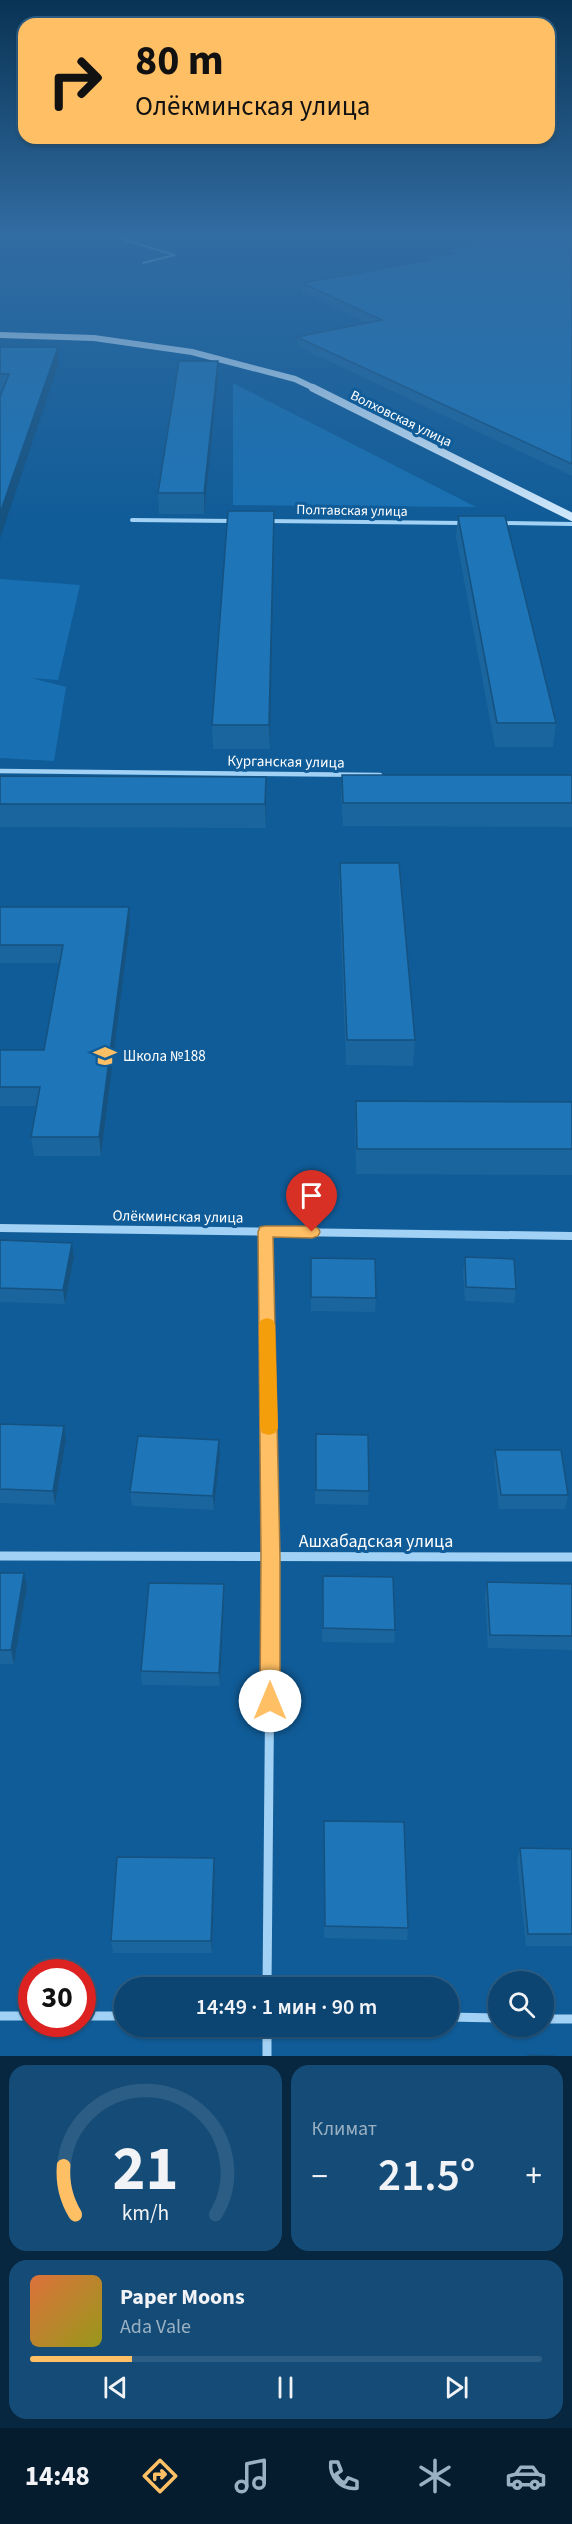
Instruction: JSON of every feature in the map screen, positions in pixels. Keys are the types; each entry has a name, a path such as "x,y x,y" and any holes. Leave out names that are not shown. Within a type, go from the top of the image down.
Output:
{"main road":[{"name":"Волховская улица","path":"0,335 94,338 181,350 295,379 572,517"}],"street":[{"path":"132,520 237,521"},
{"name":"Полтавская улица","path":"260,521 467,523"},
{"path":"491,523 572,524"},
{"name":"Курганская улица","path":"0,771 393,775"},
{"name":"Олёкминская улица","path":"0,1228 572,1236"},
{"path":"265,1232 271,1557 267,1977"},
{"name":"Ашхабадская улица","path":"0,1556 572,1557"},
{"path":"0,2016 18,2016"},
{"path":"96,2016 114,2016"},
{"path":"459,2017 488,2018"},
{"path":"554,2019 572,2019"},
{"path":"267,2037 267,2056"}],"shaded area":[{"path":"233,383 476,507 233,505"},
{"path":"0,579 80,585 58,680 31,678 66,687 54,761 0,758"}],"building":[{"path":"332,330 572,330 572,464 297,337"},
{"path":"0,347 58,347 0,513 0,397 9,374 0,374"},
{"path":"179,361 218,361 204,493 158,493"},
{"path":"228,511 274,511 269,725 212,725"},
{"path":"458,516 505,516 556,723 497,723"},
{"path":"342,775 572,775 572,803 343,803"},
{"path":"0,776 266,777 265,804 0,804"},
{"path":"340,863 399,863 415,1040 347,1040"},
{"path":"0,907 129,907 99,1137 31,1137 40,1087 0,1087 0,1050 44,1050 63,945 0,945"},
{"path":"356,1101 572,1102 572,1149 357,1149"},
{"path":"0,1240 72,1243 63,1290 0,1288"},
{"path":"465,1257 514,1259 516,1289 466,1287"},
{"path":"311,1258 375,1259 376,1298 311,1297"},
{"path":"0,1424 64,1426 53,1491 0,1489"},
{"path":"316,1434 368,1435 369,1491 316,1490"},
{"path":"138,1436 219,1440 213,1496 130,1492"},
{"path":"495,1450 561,1450 568,1495 501,1495"},
{"path":"0,1573 24,1573 11,1650 0,1650"},
{"path":"323,1576 393,1577 395,1630 323,1628"},
{"path":"487,1582 572,1584 572,1636 490,1635"},
{"path":"149,1583 224,1584 219,1673 141,1671"},
{"path":"324,1821 404,1822 408,1928 325,1926"},
{"path":"520,1848 572,1849 572,1934 528,1934"},
{"path":"117,1857 214,1858 211,1941 111,1941"}],"slow traffic":[{"path":"267,1325 269,1428"}],"place":[{"name":"Школа №188","path":"105,1056"}],"route":[{"path":"270,1701 271,1557 265,1232 312,1232"}]}
